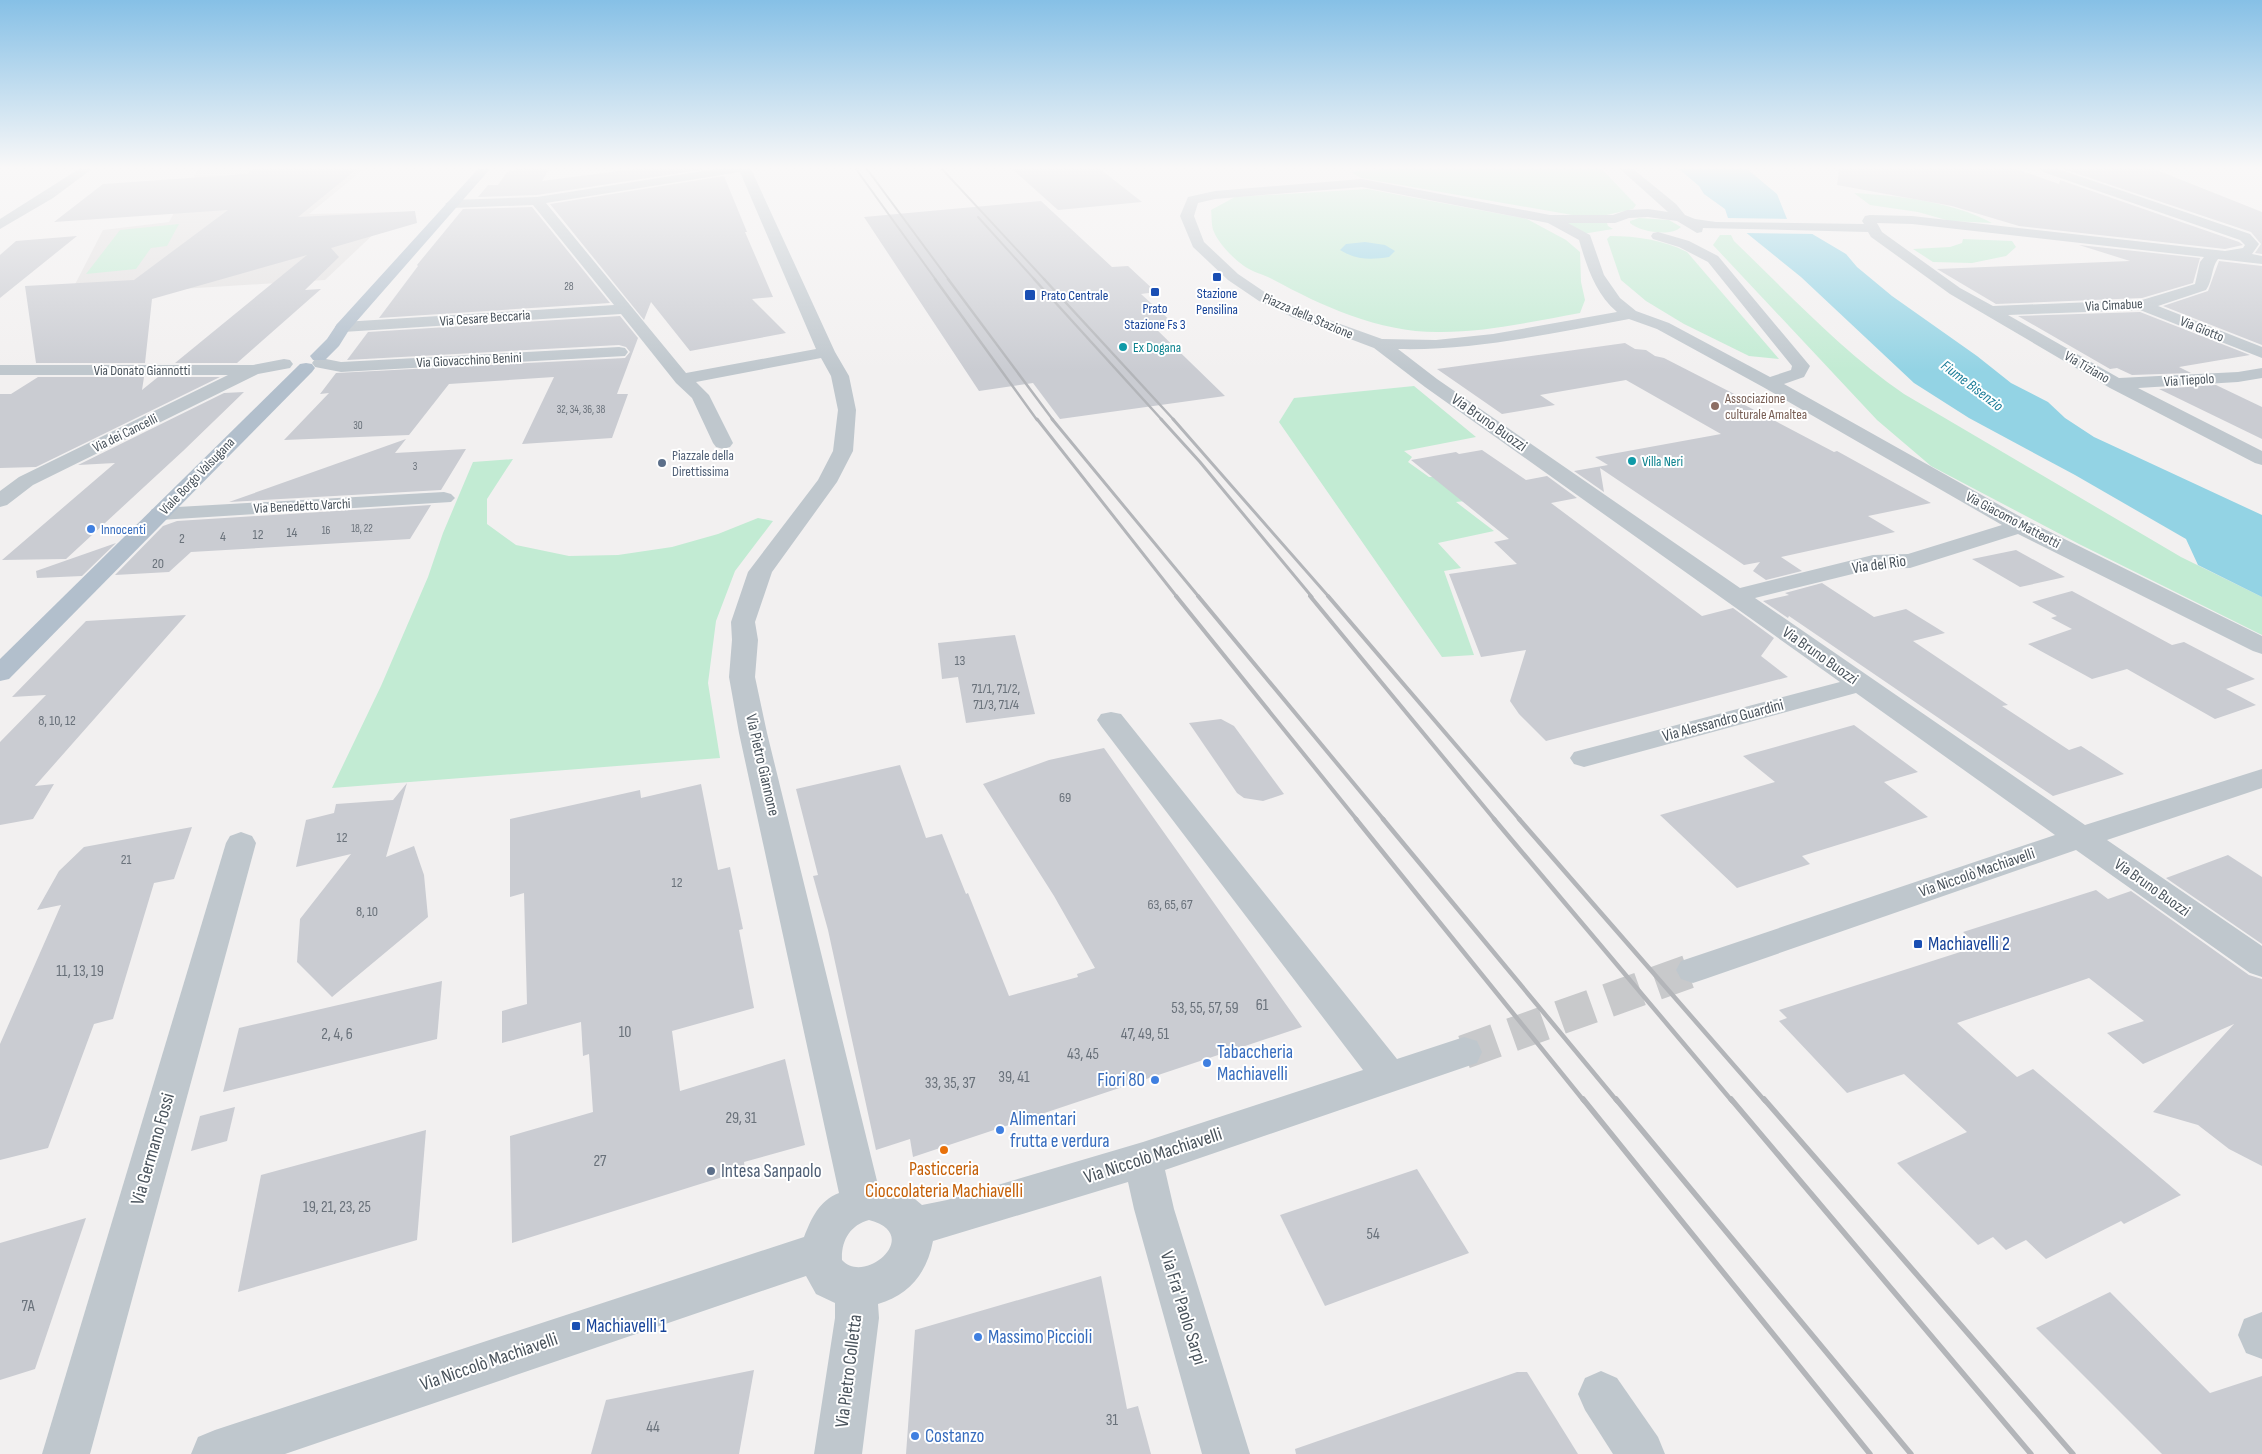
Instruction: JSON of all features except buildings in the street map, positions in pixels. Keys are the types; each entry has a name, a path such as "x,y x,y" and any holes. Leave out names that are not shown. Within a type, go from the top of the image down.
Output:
{"main road":[{"name":"Viale Borgo Valsugana","path":"0,672 160,514 302,362 334,342 343,327 422,237"}],"street":[{"path":"567,237 682,379 700,395 723,443"},
{"name":"Via Pietro Giannone","path":"775,237 826,352 840,376 847,410 844,451 827,482 760,572 743,622 745,640 742,677 862,1203"},
{"name":"Piazza della Stazione","path":"1195,237 1198,244 1233,277 1264,298 1298,314 1380,344 1436,346 1493,339 1630,314"},
{"name":"Piazza della Stazione","path":"1585,238 1589,237"},
{"path":"1656,237 1684,244 1712,259 1801,366 1798,373 1769,383"},
{"name":"Via Tiziano","path":"1880,237 1919,263 1955,291 2116,384 2262,459"},
{"path":"2071,237 2216,256 2262,260"},
{"path":"2216,256 2248,251 2252,244 2246,237"},
{"path":"1585,238 1597,275 1614,301 1630,314"},
{"name":"Via Cimabue","path":"1991,311 2142,304 2167,300 2201,287 2205,279 2207,262 2216,256"},
{"name":"Via Giotto","path":"2142,304 2262,353"},
{"name":"Via Cesare Beccaria","path":"343,327 627,309"},
{"name":"Via Giacomo Matteotti","path":"1630,314 1663,326 1769,383 2020,526 2262,646"},
{"name":"Via Bruno Buozzi","path":"1380,344 1431,383 2262,964"},
{"name":"Via Giovacchino Benini","path":"302,362 341,367 619,352"},
{"path":"682,379 826,352"},
{"name":"Via Donato Giannotti","path":"0,370 253,370 302,362"},
{"name":"Via dei Cancelli","path":"0,501 26,481 253,370"},
{"name":"Via Tiepolo","path":"2116,384 2262,373"},
{"path":"0,483 26,481"},
{"name":"Via Benedetto Varchi","path":"160,514 444,498"},
{"name":"Via del Rio","path":"1736,596 1873,562 1910,561 2020,526"},
{"name":"Via Alessandro Guardini","path":"1584,758 1861,684"},
{"path":"1112,720 1390,1077"},
{"name":"Via Niccolò Machiavelli","path":"1693,970 2262,778"},
{"name":"Via Germano Fossi","path":"66,1454 241,844"},
{"name":"Via Niccolò Machiavelli","path":"912,1226 947,1219 1143,1160 1464,1052"},
{"name":"Via Fra' Paolo Sarpi","path":"1143,1160 1154,1209 1226,1454"},
{"path":"869,1201 883,1202 896,1207 906,1215 912,1226 914,1242 910,1256 901,1270 888,1280 872,1287 856,1288 840,1285 829,1275 822,1264 820,1251 822,1237 830,1224 841,1213 854,1205 869,1201"},
{"name":"Via Niccolò Machiavelli","path":"215,1454 820,1251"},
{"name":"Via Pietro Colletta","path":"838,1454 857,1318 856,1288"},
{"path":"1602,1394 1641,1454"}],"shaded area":[{"path":"99,237 371,237 325,280 69,296"}],"green space":[{"path":"115,237 172,237 167,246 151,248 136,269 86,274"},
{"path":"1216,237 1560,237 1580,252 1581,282 1585,300 1580,313 1511,326 1458,332 1418,331 1396,328 1374,323 1332,308 1247,268 1227,251"},
{"path":"1609,237 1627,237 1650,240 1669,244 1687,252 1779,359 1749,356 1684,324 1646,301 1621,280 1607,239"},
{"path":"1719,237 1732,237 1837,341 1904,394 2181,557 2262,597 2262,635 2079,544 1931,466 1877,420 1713,245"},
{"path":"1963,239 2012,241 2016,247 2006,256 1972,263 1933,262 1913,249 1950,247 1962,243"},
{"path":"1414,386 1476,437 1404,451 1412,457 1408,462 1429,477 1435,477 1465,501 1456,502 1494,531 1438,543 1461,568 1444,571 1474,655 1442,657 1279,422 1294,398"},
{"path":"513,459 487,499 487,524 516,545 569,556 618,555 672,547 718,534 758,518 773,521 735,571 716,621 708,683 720,758 332,788 381,686 428,577 443,533 473,462"}],"water":[{"name":"Fiume Bisenzio","path":"1751,237 1817,237 1846,254 1857,267 1892,296 1977,356 2011,383 2048,402 2065,418 2094,437 2262,515 2262,597 2198,565 2186,539 2075,475 1969,418 1914,383 1801,277"},
{"path":"1365,242 1385,245 1395,251 1389,257 1370,259 1352,256 1340,250 1346,244"}],"tunnel":[{"path":"1464,1052 1693,970"}],"railway":[{"path":"905,237 936,280"},
{"path":"917,237 949,280"},
{"path":"996,237 1035,280"},
{"path":"1005,237 1045,280"},
{"path":"935,279 1037,420"},
{"path":"948,279 1053,420"},
{"path":"1034,279 1162,420"},
{"path":"1044,279 1174,420"},
{"path":"1037,419 1177,597"},
{"path":"1052,419 1199,597"},
{"path":"1161,419 1200,462 1312,597"},
{"path":"1173,419 1329,597"},
{"path":"1176,596 1357,820"},
{"path":"1198,596 1384,820"},
{"path":"1310,596 1495,820"},
{"path":"1328,596 1520,820"},
{"path":"1356,819 1584,1101"},
{"path":"1383,819 1617,1101"},
{"path":"1494,819 1732,1101"},
{"path":"1519,819 1765,1101"},
{"path":"1583,1099 1870,1454"},
{"path":"1616,1099 1911,1454"},
{"path":"1731,1099 2031,1454"},
{"path":"1764,1099 2073,1454"}],"place":[{"name":"Stazione Pensilina","path":"1217,277"},
{"name":"Prato Stazione Fs 3","path":"1155,292"},
{"name":"Prato Centrale","path":"1030,295"},
{"name":"Ex Dogana","path":"1123,347"},
{"name":"Associazione culturale Amaltea","path":"1715,406"},
{"name":"Villa Neri","path":"1632,461"},
{"name":"Piazzale della Direttissima","path":"662,463"},
{"name":"Innocenti","path":"91,529"},
{"name":"Machiavelli 2","path":"1918,944"},
{"name":"Tabaccheria Machiavelli","path":"1207,1063"},
{"name":"Fiori 80","path":"1155,1080"},
{"name":"Alimentari frutta e verdura","path":"1000,1130"},
{"name":"Pasticceria Cioccolateria Machiavelli","path":"944,1150"},
{"name":"Intesa Sanpaolo","path":"711,1171"},
{"name":"Machiavelli 1","path":"576,1326"},
{"name":"Massimo Piccioli","path":"978,1337"},
{"name":"Costanzo","path":"915,1436"}]}
